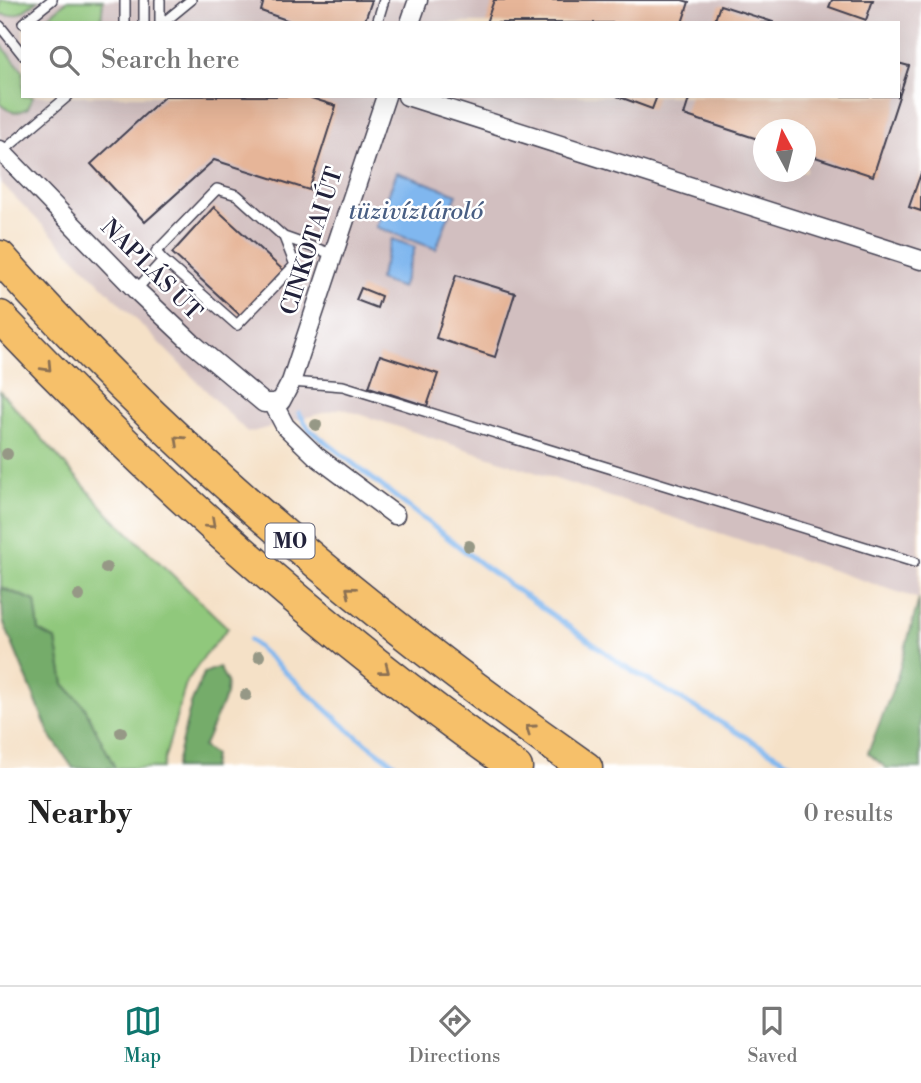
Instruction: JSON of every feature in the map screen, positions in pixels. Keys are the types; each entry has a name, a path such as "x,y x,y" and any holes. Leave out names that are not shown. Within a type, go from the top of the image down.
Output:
{"highway":[{"name":"M0","path":"0,257 110,373 264,520 407,638 494,704 586,768"},
{"name":"M0","path":"0,317 121,442 245,555 383,669 516,768"}],"street":[{"path":"411,21 418,0"},
{"name":"CINKOTAI ÚT","path":"277,402 291,382 385,98"},
{"path":"413,98 921,260"},
{"name":"NAPLÁS ÚT","path":"1,151 136,290 192,343 264,402 277,402"},
{"path":"277,402 285,426 316,456 395,515"}],"lane":[{"path":"25,21 51,0"},
{"path":"125,0 125,21"},
{"path":"144,0 144,21"},
{"path":"160,0 161,21"},
{"path":"176,12 177,0"},
{"path":"164,21 191,0"},
{"path":"378,21 384,0"},
{"path":"7,35 21,24"},
{"path":"0,26 21,52"},
{"path":"1,151 61,98"},
{"path":"284,237 295,265 237,325 156,252 217,189 237,195 284,237 332,254"},
{"path":"136,290 163,260"},
{"path":"291,382 343,386 914,562"}],"shaded area":[{"path":"0,0 921,0 919,599 341,408 248,433 0,182"}],"green space":[{"path":"0,0 38,0 20,13 6,15 0,14"},
{"path":"68,0 103,0 101,21 43,21"},
{"path":"0,43 21,69 21,98 32,98 28,108 20,111 10,111 0,104"},
{"path":"0,391 109,514 228,628 186,683 162,768 115,768 84,706 64,684 56,640 39,631 35,601 1,587"},
{"path":"1,588 35,601 39,631 56,640 64,684 84,706 115,768 73,768 50,735 3,621"},
{"path":"919,599 921,768 886,768 868,753 897,678"},
{"path":"219,667 227,682 226,695 203,747 214,755 212,768 175,768 191,704 204,673"}],"water":[{"name":"tüzivíztároló","path":"397,172 457,194 436,249 376,227"},
{"name":"tüzivíztároló","path":"392,239 415,247 402,288 379,280"}],"building":[{"path":"264,0 372,0 365,21 289,21 261,11"},
{"path":"494,0 689,2 683,21 487,21"},
{"path":"832,0 873,0 866,20 829,7"},
{"path":"720,5 770,21 715,21"},
{"path":"900,64 909,66 900,94"},
{"path":"163,98 311,98 336,106 309,190 214,160 145,222 91,164"},
{"path":"622,98 656,98 652,109"},
{"path":"689,98 899,98 873,176 816,157 816,119 753,119 753,137 684,115"},
{"path":"921,173 921,211 909,207"},
{"path":"214,207 283,270 241,316 172,253"},
{"path":"456,275 515,293 495,357 436,338"},
{"path":"361,288 381,296 377,308 356,300"},
{"path":"380,355 438,374 427,406 369,387"}],"waterway":[{"path":"299,413 309,429 485,567 623,665 798,768"},
{"path":"250,640 350,731 400,768"}]}
